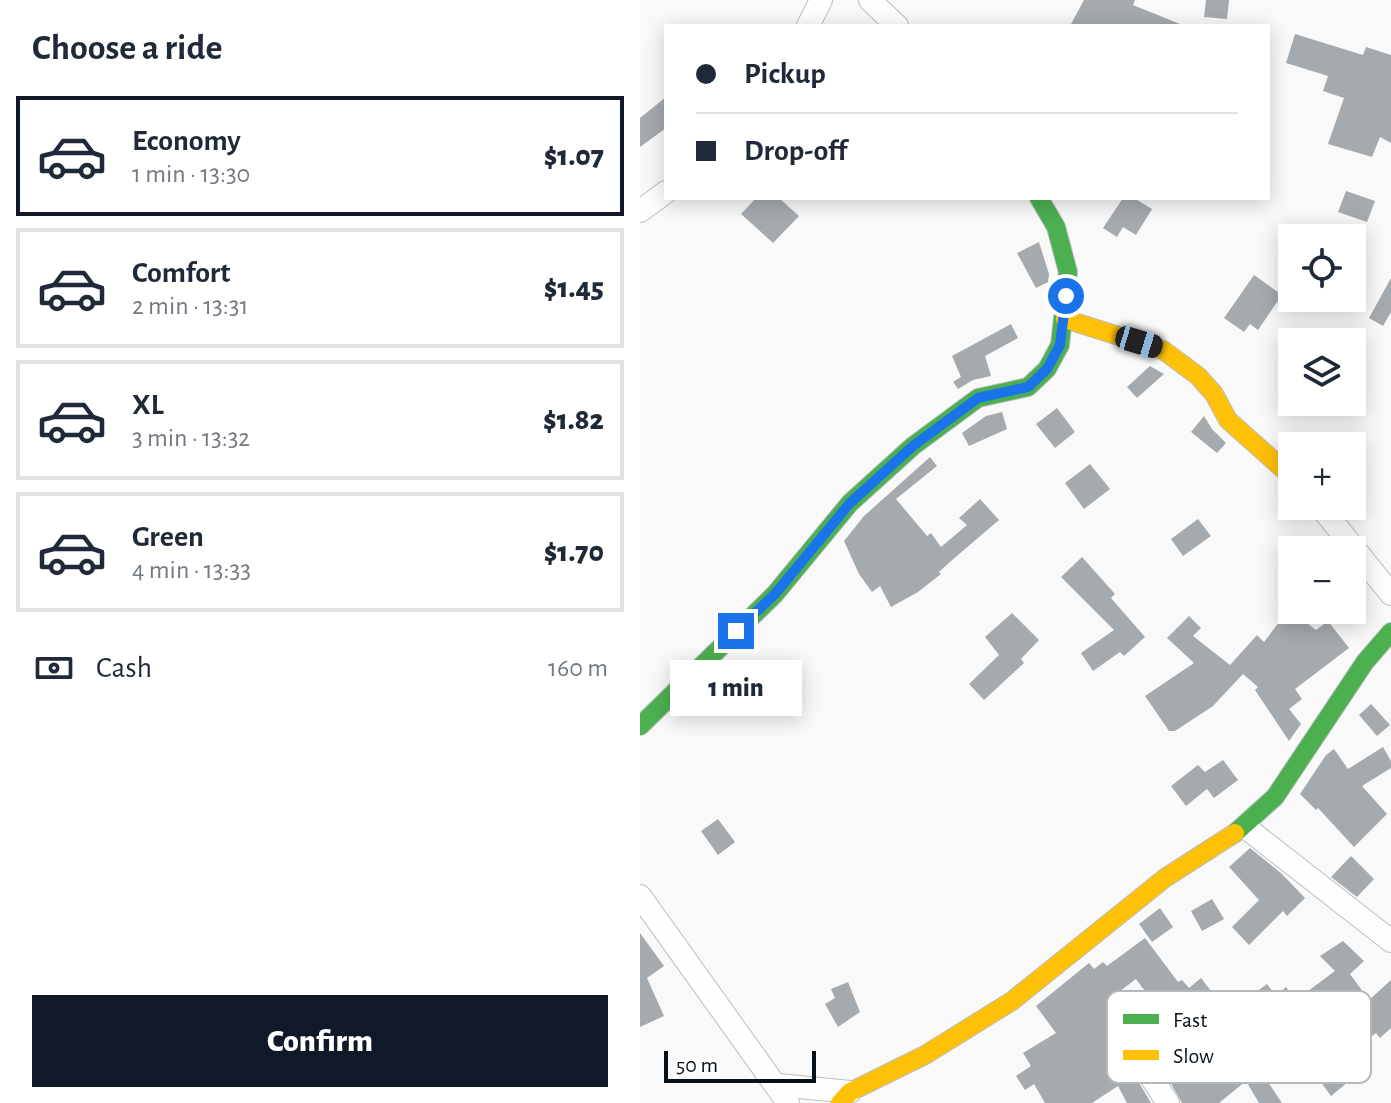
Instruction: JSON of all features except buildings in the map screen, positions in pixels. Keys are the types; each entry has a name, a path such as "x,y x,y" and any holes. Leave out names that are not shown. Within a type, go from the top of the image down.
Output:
{"street":[{"path":"809,24 821,0"},
{"path":"870,0 895,24"},
{"path":"640,211 664,193"},
{"path":"640,726 775,594 850,503 913,446 978,398 1028,387 1047,369 1060,345 1068,272 1056,227 1040,200"},
{"path":"1065,319 1163,350 1198,376 1214,394 1228,420 1278,465"},
{"path":"1331,520 1391,594"},
{"path":"640,896 783,1094 845,1098 925,1055 1012,1001 1165,878 1245,827 1275,797 1365,662 1391,632"},
{"path":"1245,827 1391,941"},
{"path":"1155,1083 1168,1103"}],"traffic: fast":[{"path":"640,726 775,594 850,503 913,446 978,398 1028,387 1047,369 1060,345 1068,272 1056,227 1040,200"},
{"path":"1235,833 1275,797 1365,662 1391,632"}],"traffic: slow":[{"path":"1065,319 1163,350 1198,376 1214,394 1228,420 1278,465"},
{"path":"840,1103 850,1092 925,1055 1012,1001 1165,878 1235,833"}],"route":[{"path":"736,631 775,594 850,503 913,446 978,398 1028,387 1047,369 1060,345 1066,296"}]}
